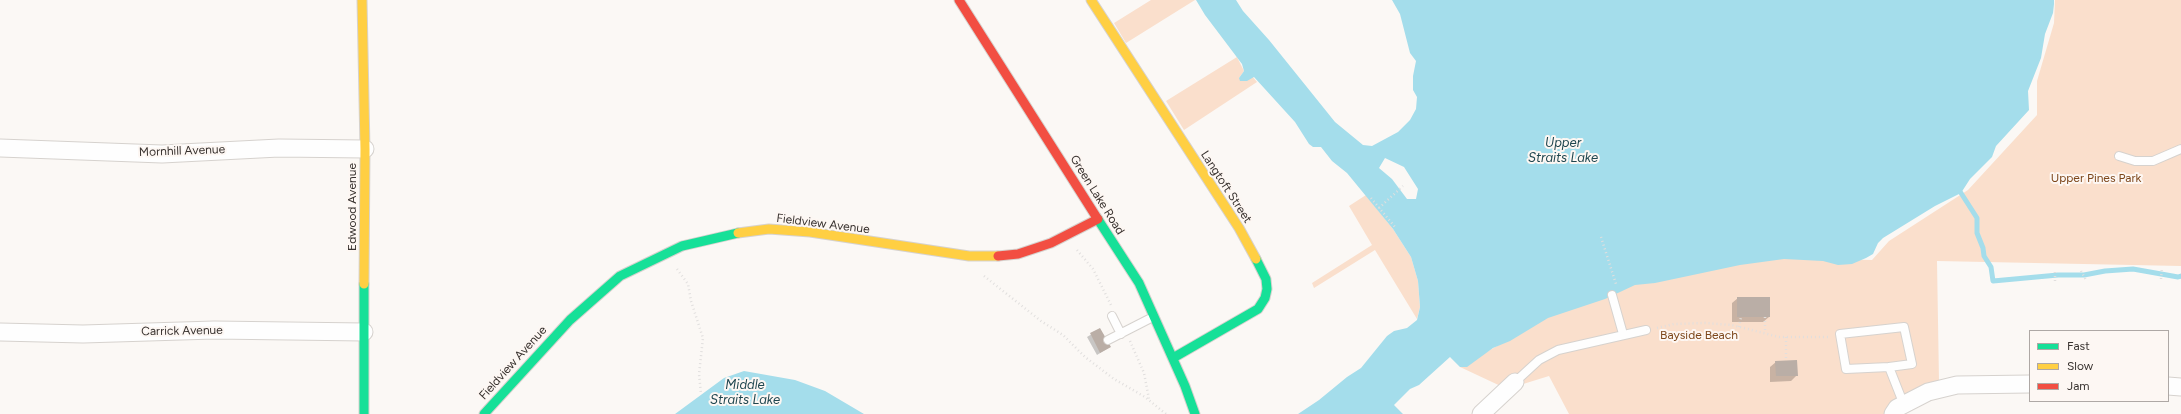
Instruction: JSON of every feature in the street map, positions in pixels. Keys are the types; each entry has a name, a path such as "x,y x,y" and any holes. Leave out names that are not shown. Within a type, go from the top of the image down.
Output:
{"street":[{"name":"Edwood Avenue","path":"362,0 365,149 364,414"},
{"name":"Green Lake Road","path":"959,0 1139,283 1173,358 1195,414"},
{"name":"Langtoft Street","path":"1091,0 1239,228 1266,279 1267,290 1264,300 1258,309 1173,358"},
{"name":"Mornhill Avenue","path":"0,148 162,154 279,148 365,149"},
{"name":"Fieldview Avenue","path":"484,414 570,320 620,276 682,246 729,234 769,229 810,232 969,256 991,257 1018,254 1051,243 1098,219"},
{"name":"Carrick Avenue","path":"0,332 83,334 214,330 364,332"},
{"path":"1481,414 1515,382"},
{"path":"1898,409 1928,392 1957,385 2029,384"},
{"path":"2169,386 2181,387"}],"lane":[{"path":"2119,156 2134,161 2153,161 2181,149"},
{"path":"1612,295 1623,334"},
{"path":"1112,316 1121,334"},
{"path":"1108,340 1154,316"},
{"path":"1904,327 1912,364 1889,367 1846,370 1840,334 1904,327"},
{"path":"1515,382 1538,360 1558,350 1646,330"},
{"path":"1889,367 1898,409"}],"path":[{"path":"1379,208 1403,186"},
{"path":"1371,198 1395,227"},
{"path":"1601,237 1617,287"},
{"path":"969,256 983,275 1006,294 1063,335 1085,357 1114,378 1145,397 1166,414"},
{"path":"2161,279 2162,268"},
{"path":"2055,271 2055,280"},
{"path":"2081,271 2086,280"},
{"path":"688,284 691,301 701,328 703,350 699,374 701,394"},
{"path":"1740,327 1741,317"},
{"path":"1765,317 1765,333"},
{"path":"1646,330 1684,323 1705,323 1740,327 1786,337 1840,337"},
{"path":"1786,337 1786,360"}],"green space":[{"path":"1151,0 1195,0 1126,43 1114,23"},
{"path":"2055,0 2181,0 2181,266 1937,261 1939,381 1889,408 1884,414 1569,414 1549,376 1507,389 1460,367 1564,308 1682,256 1872,260 1889,241 1968,190 2037,115 2037,81 2054,23"},
{"path":"1237,57 1244,71 1239,78 1252,76 1257,82 1184,130 1166,101"},
{"path":"1366,195 1393,229 1411,257 1418,281 1420,307 1417,319 1375,250 1314,288 1312,283 1372,245 1349,206"}],"water":[{"name":"Upper Straits Lake","path":"1196,0 1236,0 1243,11 1269,40 1335,122 1363,145 1372,146 1398,132 1410,120 1416,109 1417,97 1413,90 1413,76 1416,61 1410,53 1400,14 1392,0 2054,0 2053,13 2045,34 2041,58 2028,91 2029,110 1996,146 1992,157 1970,179 1961,193 1935,206 1883,238 1878,243 1873,254 1852,264 1838,265 1823,261 1784,259 1740,265 1655,283 1635,285 1605,299 1548,318 1510,341 1493,348 1467,367 1460,367 1450,357 1419,385 1410,389 1394,405 1403,414 1298,414 1361,368 1387,336 1394,331 1407,328 1417,320 1420,307 1418,281 1411,257 1393,229 1347,173 1332,161 1321,147 1313,147 1309,144 1295,122 1254,77 1247,81 1240,81 1239,78 1244,71 1242,64 1205,15","holes":["1385,158 1404,167 1418,189 1416,199 1407,199 1392,179 1379,168"]},
{"name":"Middle Straits Lake","path":"744,371 795,380 825,391 864,414 675,414 724,378"}],"building":[{"path":"1737,297 1770,297 1770,317 1737,317"},
{"path":"1100,328 1111,347 1100,353 1090,333"},
{"path":"1797,360 1798,376 1776,376 1775,361"}],"waterway":[{"path":"1961,193 1977,218 1977,233 1983,248 1984,256 1991,267 1993,281 2058,275 2084,275 2105,271 2133,269 2178,277 2181,276"}],"traffic: fast":[{"path":"1097,218 1139,283 1185,386 1195,414"},
{"path":"484,414 570,320 620,276 682,246 738,233"},
{"path":"1173,358 1258,309 1265,298 1267,289 1266,279 1256,259"},
{"path":"364,284 364,414"}],"traffic: slow":[{"path":"362,0 365,149 364,284"},
{"path":"1091,0 1239,228 1256,259"},
{"path":"738,233 769,229 810,232 969,256 998,256"}],"traffic: jam":[{"path":"959,0 1097,218"},
{"path":"998,256 1018,254 1051,243 1098,219"}],"park label":[{"name":"Upper Pines Park","path":"2096,178"},
{"name":"Bayside Beach","path":"1699,335"}]}
